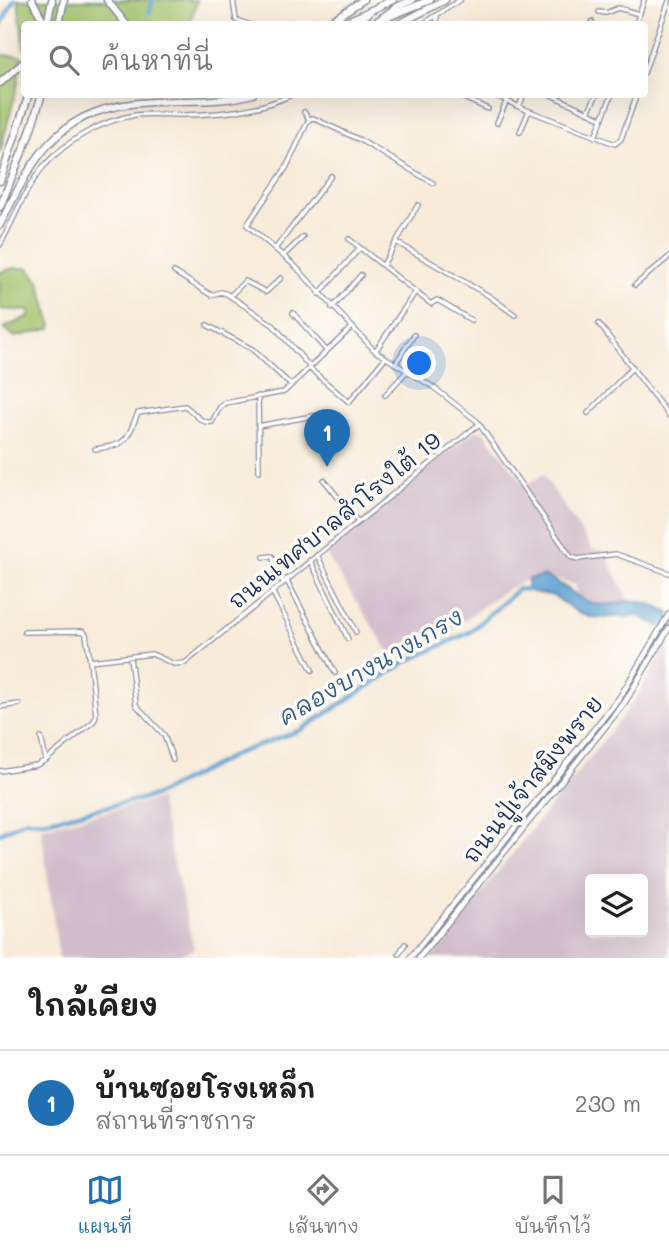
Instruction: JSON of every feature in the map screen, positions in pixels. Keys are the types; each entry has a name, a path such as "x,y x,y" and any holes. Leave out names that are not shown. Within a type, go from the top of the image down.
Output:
{"highway":[{"path":"32,0 44,21"},
{"path":"47,21 51,0"},
{"path":"60,21 64,0"},
{"path":"107,0 124,21"},
{"path":"331,21 363,0"},
{"path":"358,21 388,0"},
{"path":"347,21 393,0"},
{"path":"381,20 397,6 412,0"},
{"path":"381,20 430,0"},
{"path":"405,21 445,0"},
{"path":"0,83 21,65"},
{"path":"0,181 28,98"},
{"path":"0,207 41,98"},
{"path":"0,225 18,187 36,158 59,134 88,116 113,107 137,103 230,98"}],"main road":[{"name":"ถนนปู่เจ้าสมิงพราย","path":"421,955 625,702 669,614"},
{"name":"ถนนปู่เจ้าสมิงพราย","path":"410,958 620,697 669,628"},
{"path":"418,948 421,955"}],"street":[{"path":"233,0 236,20 239,21"},
{"path":"428,21 460,0"},
{"path":"637,21 644,0"},
{"path":"648,64 669,1"},
{"path":"599,12 606,13 618,8 639,13"},
{"path":"437,15 437,21"},
{"path":"0,245 44,166 87,132 114,120 135,116 226,112 265,105 283,98"},
{"path":"465,98 488,109"},
{"path":"500,98 615,144 618,143 635,98"},
{"path":"519,107 522,98"},
{"path":"562,98 599,117"},
{"path":"588,112 595,98"},
{"path":"595,138 610,98"},
{"path":"496,123 506,102"},
{"path":"520,132 529,111"},
{"path":"304,112 309,119"},
{"path":"309,119 316,119 360,140 433,183"},
{"path":"309,119 286,168 247,225 295,266 375,351 438,390 477,421 571,557 578,559 616,555 669,573"},
{"path":"275,249 331,176"},
{"path":"383,265 418,205"},
{"path":"283,257 303,237"},
{"path":"349,239 431,304 439,300 471,320"},
{"path":"396,242 515,314"},
{"path":"319,293 360,248"},
{"path":"635,285 669,257"},
{"path":"174,272 211,295 221,292 230,296 273,325 309,367 349,402 385,358"},
{"path":"332,308 361,275"},
{"path":"230,296 245,281 266,292 281,278"},
{"path":"375,351 416,291"},
{"path":"293,313 326,350"},
{"path":"599,324 669,416"},
{"path":"208,325 251,349 291,386"},
{"path":"95,449 119,446 124,442 138,413 186,406 208,423 212,422 225,402 284,392 351,328"},
{"path":"396,364 414,335"},
{"path":"588,413 634,367"},
{"path":"385,395 407,371"},
{"path":"257,396 259,471"},
{"path":"258,426 313,416"},
{"name":"ถนนเทศบาลสำโรงใต้ 19","path":"90,661 152,654 174,664 185,663 477,421"},
{"path":"324,480 358,522"},
{"path":"317,555 356,632"},
{"path":"264,557 272,556 335,673"},
{"path":"310,561 348,639"},
{"path":"272,591 313,670"},
{"path":"0,771 37,765 75,739 96,718 86,634 83,631 24,632"},
{"path":"130,656 136,705 164,735 173,760"},
{"path":"0,707 19,704"},
{"path":"41,738 46,760"},
{"path":"400,954 405,944"}],"shaded area":[{"path":"483,431 526,486 543,474 593,550 603,550 631,604 593,606 578,599 576,585 544,576 530,578 502,592 450,631 391,655 324,551 473,432"},
{"path":"669,640 669,958 429,958 639,693"},
{"path":"159,799 194,949 168,958 59,958 41,828"}],"green space":[{"path":"18,0 197,0 191,21 21,21 21,25"},
{"path":"0,55 21,56 18,83 0,153"},
{"path":"28,268 39,281 52,325 50,329 15,337 4,328 30,316 29,311 0,309 0,272"}],"water":[{"path":"543,576 592,603 636,601 669,613 669,631 639,616 593,618 577,612 554,596 527,591 528,579"}],"waterway":[{"path":"0,27 14,0"},
{"path":"149,13 153,0"},
{"name":"คลองบางนางเกรง","path":"0,833 26,820 44,821 154,796 238,753 301,730 404,663 470,632 518,589 531,590"}],"place":[{"name":"บ้านซอยโรงเหล็ก","path":"327,467"}]}
